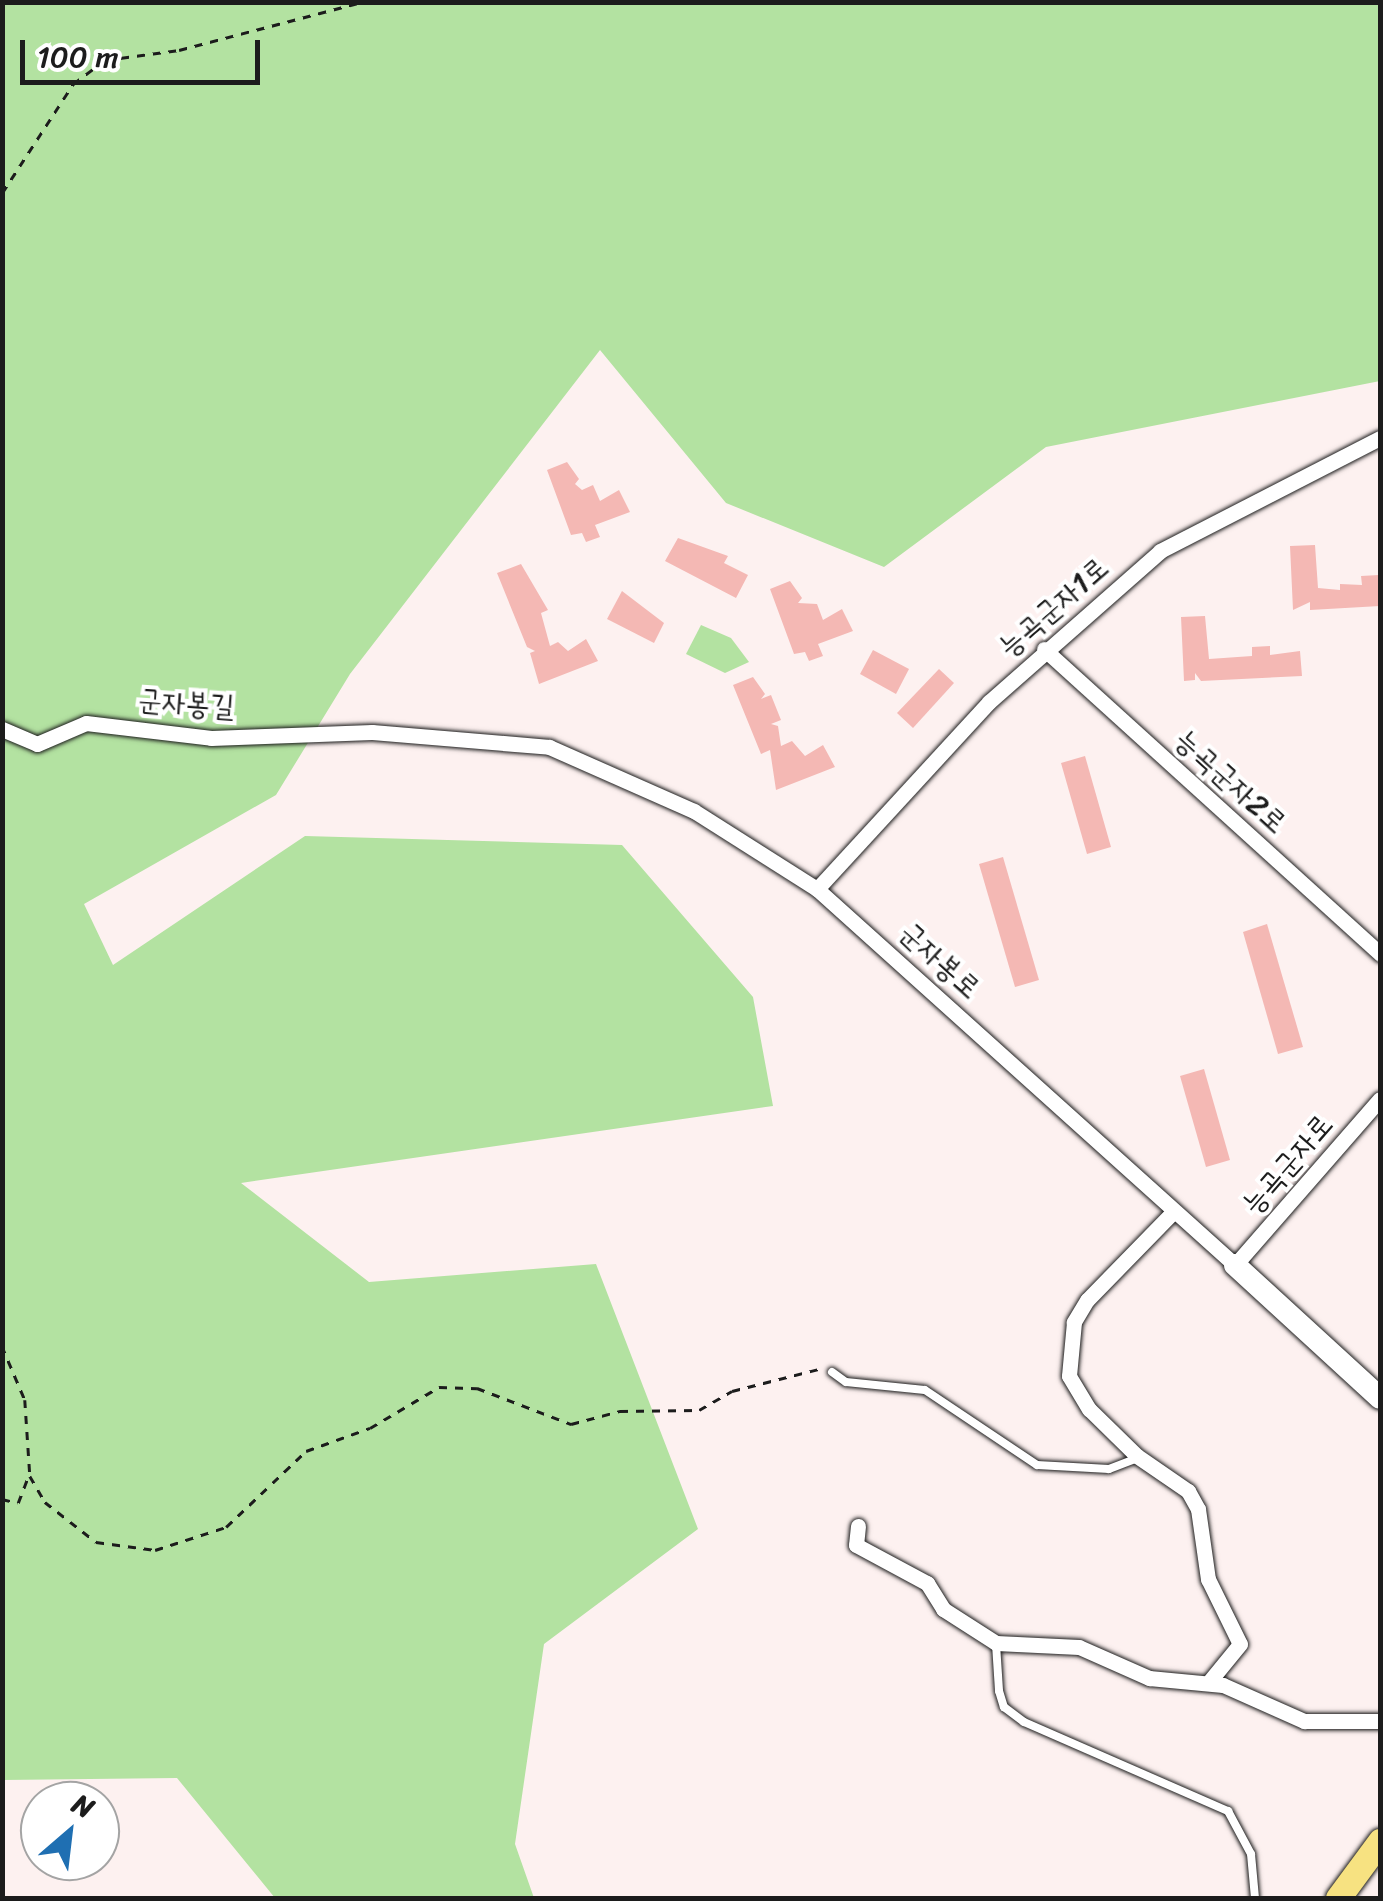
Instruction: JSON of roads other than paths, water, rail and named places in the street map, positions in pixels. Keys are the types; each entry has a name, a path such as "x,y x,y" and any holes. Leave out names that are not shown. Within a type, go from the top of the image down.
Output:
{"main road":[{"name":"군자봉로","path":"1235,1265 1380,1398"},
{"path":"1338,1898 1380,1841"}],"street":[{"name":"능곡군자1로","path":"817,890 1044,649 1160,551 1380,438"},
{"name":"능곡군자2로","path":"1044,649 1380,954"},
{"name":"군자봉길","path":"2,729 37,744 86,724 211,738 372,732"},
{"name":"군자봉로","path":"372,732 549,747 694,811 817,890 1235,1265"},
{"name":"능곡군자로","path":"1235,1265 1380,1099"},
{"path":"1174,1210 1087,1300 1072,1336 1068,1376 1089,1409 1139,1457 1194,1500 1208,1579 1238,1631 1240,1644 1208,1683"},
{"path":"858,1526 856,1545 927,1583 943,1609 996,1643 1079,1646 1148,1678 1208,1683 1304,1720 1380,1720"}],"lane":[{"path":"832,1372 846,1382 925,1390 1037,1465 1109,1470 1139,1457"},
{"path":"996,1643 998,1691 1004,1707 1024,1722 1228,1810 1251,1854 1254,1898"}]}
